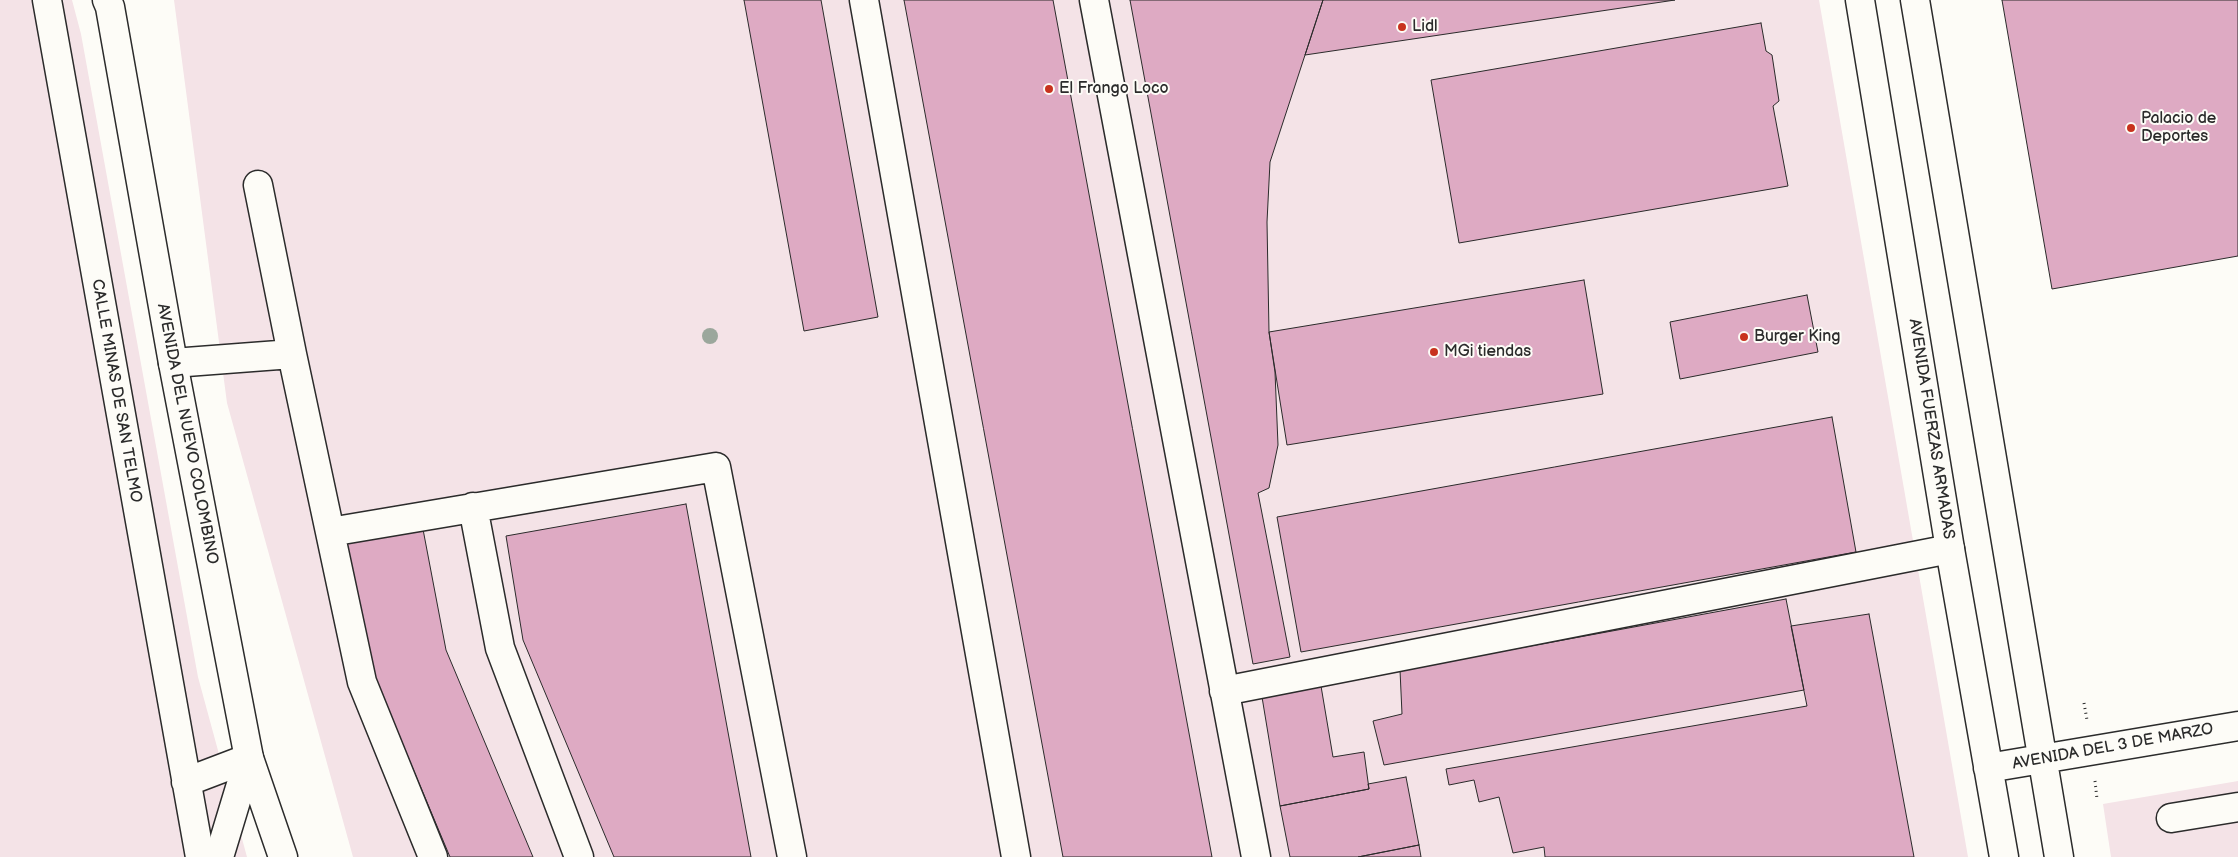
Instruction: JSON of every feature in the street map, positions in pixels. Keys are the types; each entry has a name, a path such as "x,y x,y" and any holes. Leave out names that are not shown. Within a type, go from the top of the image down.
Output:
{"street":[{"name":"CALLE MINAS DE SAN TELMO","path":"47,0 200,857"},
{"path":"864,0 1016,857"},
{"path":"1094,0 1256,857"},
{"name":"AVENIDA FUERZAS ARMADAS","path":"1860,0 1950,548 2004,857"},
{"path":"1915,0 2059,857"},
{"name":"AVENIDA DEL NUEVO COLOMBINO","path":"110,2 173,363 249,758 283,857"},
{"path":"258,185 362,682 433,857"},
{"path":"173,363 292,354"},
{"path":"330,532 716,467 792,857"},
{"path":"473,507 500,648 579,857"},
{"path":"1224,691 1950,548"},
{"name":"AVENIDA DEL 3 DE MARZO","path":"1988,768 2238,726"},
{"path":"186,782 249,758"},
{"path":"219,857 249,758"},
{"path":"2171,818 2238,807"}],"shaded area":[{"path":"0,0 72,0 81,34 198,677 247,857 0,857"},
{"path":"174,0 1819,0 1968,857 353,857 227,403"},
{"path":"2238,781 2238,857 2111,857 2103,804"}],"building":[{"path":"744,0 821,0 878,317 804,331"},
{"path":"904,0 1053,0 1212,857 1063,857"},
{"path":"1130,0 1323,0 1270,162 1267,222 1269,332 1275,372 1278,445 1269,488 1258,493 1290,657 1253,664"},
{"name":"Lidl","path":"1323,0 1675,0 1305,55"},
{"name":"Palacio de Deportes","path":"2002,0 2238,0 2238,256 2052,289"},
{"path":"1761,23 1766,51 1772,55 1779,101 1773,106 1788,186 1459,243 1431,80"},
{"name":"MGi tiendas","path":"1584,280 1603,394 1287,445 1269,332"},
{"name":"Burger King","path":"1807,295 1818,352 1680,379 1670,322"},
{"path":"1832,417 1856,552 1301,652 1277,517"},
{"path":"686,504 751,857 614,857 523,640 506,536"},
{"path":"422,524 446,650 533,857 450,857 371,669 346,538"},
{"path":"1786,599 1804,690 1384,765 1373,721 1402,714 1400,670"},
{"path":"1869,614 1914,857 1545,857 1544,847 1513,853 1499,797 1479,802 1474,780 1449,785 1446,769 1807,706 1791,626"},
{"path":"1321,686 1333,757 1364,752 1369,789 1280,806 1262,697"},
{"path":"1406,777 1419,845 1358,857 1290,857 1280,806 1369,789 1368,784"},
{"path":"1419,845 1421,857 1358,857"}],"place":[{"name":"Lidl","path":"1402,27"},
{"name":"El Frango Loco","path":"1049,89"},
{"name":"Palacio de Deportes","path":"2131,128"},
{"name":"Burger King","path":"1744,337"},
{"name":"MGi tiendas","path":"1434,352"}]}
